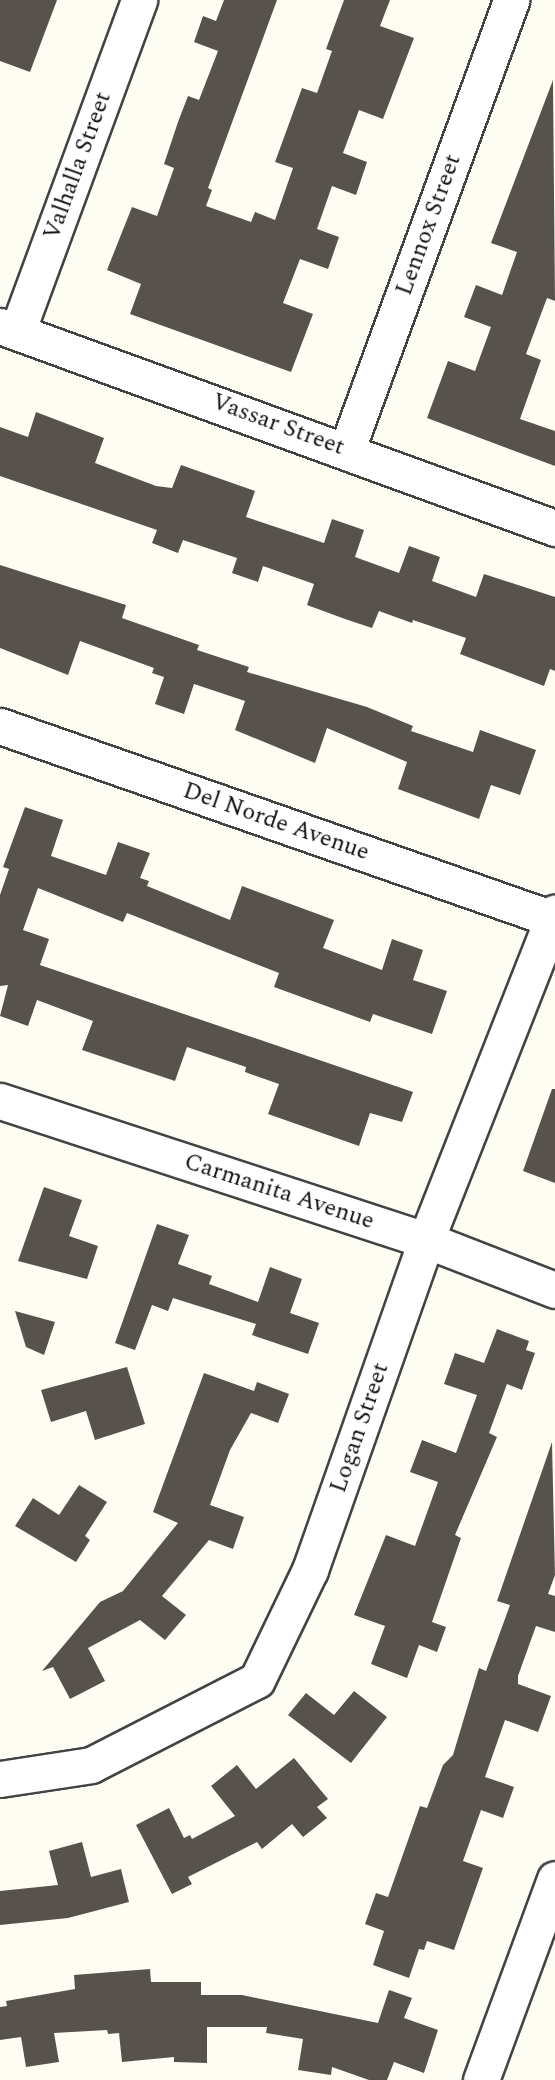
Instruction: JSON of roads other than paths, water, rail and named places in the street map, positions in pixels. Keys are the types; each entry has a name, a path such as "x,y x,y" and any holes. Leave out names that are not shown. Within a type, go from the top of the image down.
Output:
{"street":[{"name":"Valhalla Street","path":"8,329 139,0"},
{"name":"Lennox Street","path":"347,449 511,0"},
{"name":"Vassar Street","path":"8,329 347,449 555,528"},
{"name":"Del Norde Avenue","path":"0,726 554,915"},
{"name":"Logan Street","path":"0,1779 90,1765 257,1680 310,1570 426,1240 554,915"},
{"name":"Carmanita Avenue","path":"0,1101 426,1240 555,1290"},
{"path":"481,2080 555,1879"}]}
